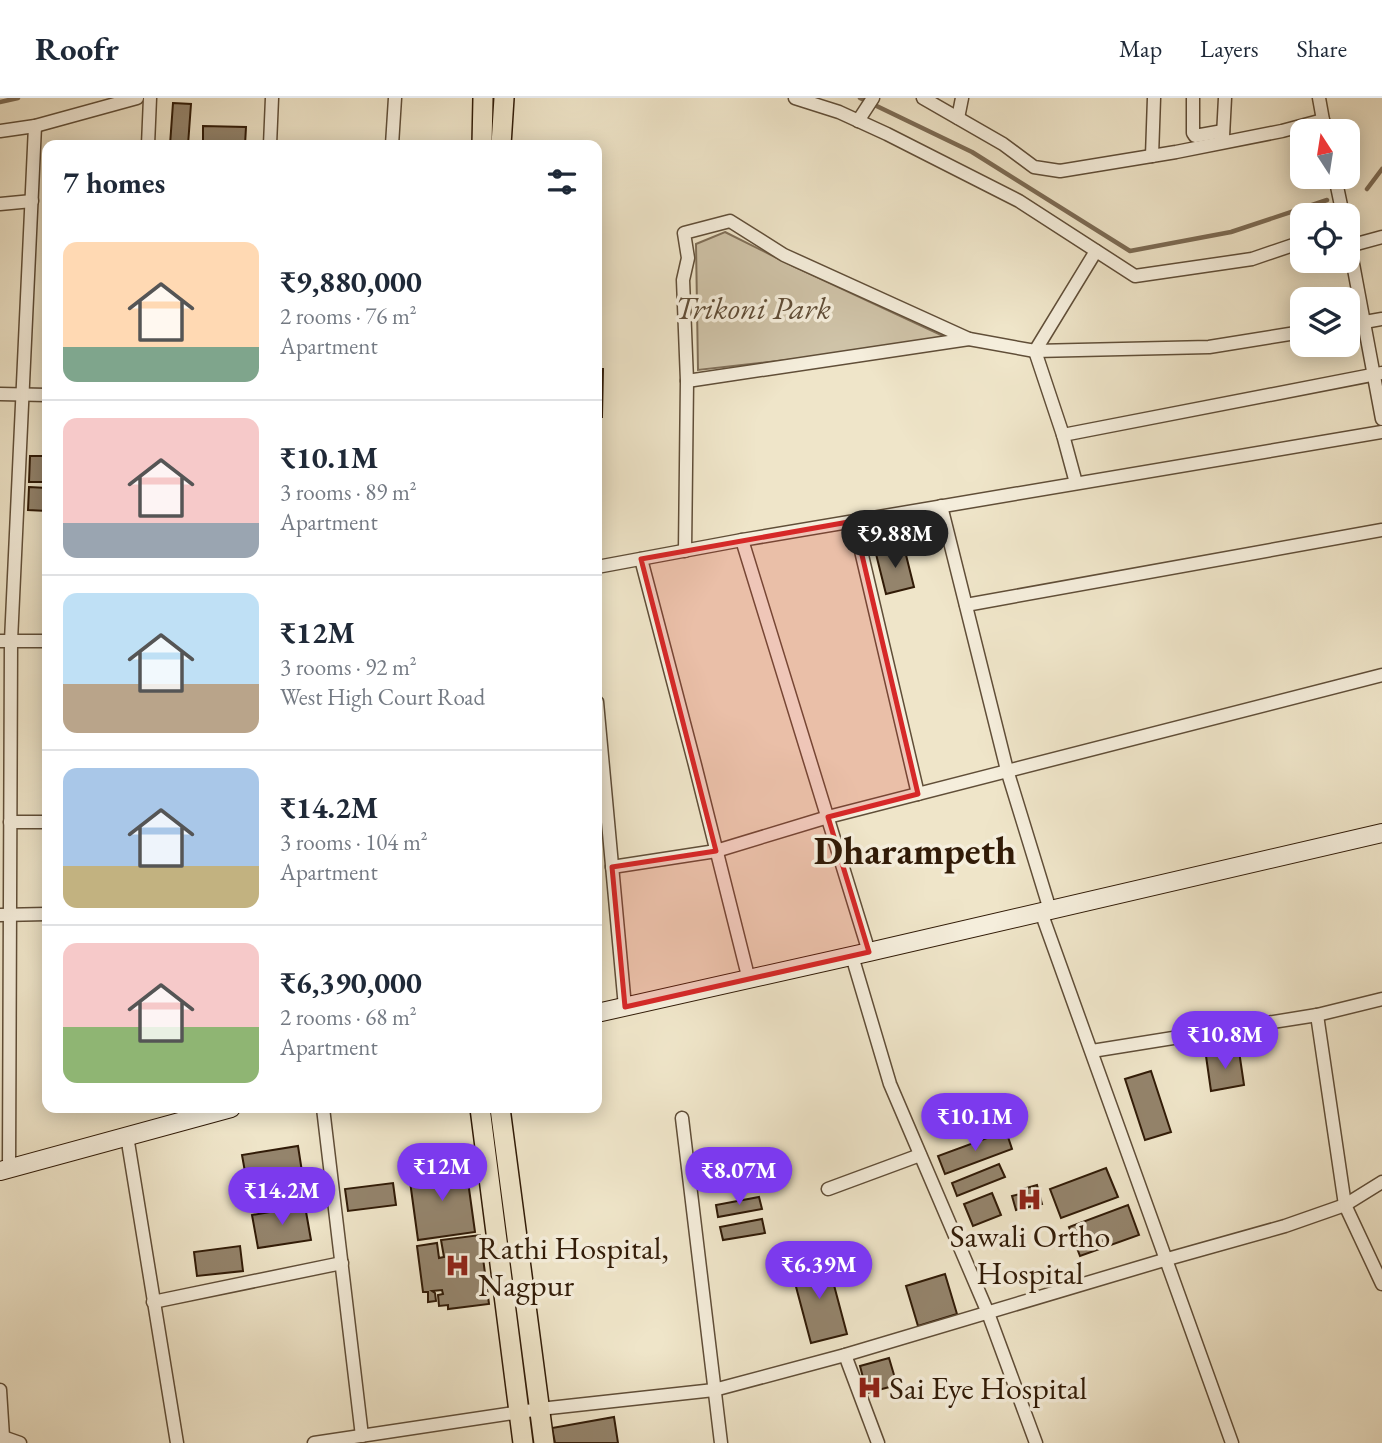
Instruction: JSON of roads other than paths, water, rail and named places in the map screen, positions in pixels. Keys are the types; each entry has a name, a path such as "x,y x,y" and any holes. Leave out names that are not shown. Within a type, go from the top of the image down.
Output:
{"main road":[{"path":"482,140 483,98"},
{"path":"501,140 503,98"},
{"path":"481,1113 523,1443"},
{"path":"501,1113 544,1443"}],"street":[{"path":"0,131 35,126 137,98"},
{"path":"148,140 150,98"},
{"path":"270,140 272,98"},
{"path":"392,140 394,98"},
{"path":"795,98 839,112 887,134 1019,201 1135,276 1252,259 1290,246"},
{"path":"858,121 873,98"},
{"path":"923,98 1003,144 1034,167 1060,171 1152,156 1223,137"},
{"path":"958,118 962,98"},
{"path":"1152,156 1154,98"},
{"path":"1193,98 1195,136 1223,137 1290,130"},
{"path":"1223,137 1225,98"},
{"path":"1319,98 1323,119"},
{"path":"35,126 23,395 5,641 10,822 5,915 5,1170 212,1113"},
{"path":"0,204 32,201"},
{"path":"685,551 687,381 684,280 688,258 684,233 730,221 784,255 969,339 1035,351 1209,347 1290,334"},
{"path":"1360,240 1382,237"},
{"path":"1076,483 1035,351 1096,251"},
{"path":"1355,273 1378,374 1382,419"},
{"path":"1360,323 1382,319"},
{"path":"687,381 969,339"},
{"path":"1063,435 1378,374"},
{"path":"0,394 42,395"},
{"path":"602,566 1382,432"},
{"path":"941,506 1045,911 1164,1260 1233,1443"},
{"path":"854,521 918,793"},
{"path":"966,605 1382,530"},
{"path":"742,540 828,817 890,1084 988,1313 1037,1443"},
{"path":"641,559 749,980"},
{"path":"5,641 42,641"},
{"path":"612,867 716,851 918,793 1382,675"},
{"path":"602,757 625,1007"},
{"path":"10,822 42,822"},
{"path":"602,1012 1382,833"},
{"path":"5,915 42,914"},
{"path":"1092,1051 1317,1014 1382,999"},
{"path":"1317,1014 1345,1205 1380,1277"},
{"path":"324,1113 362,1436"},
{"path":"682,1118 721,1443"},
{"path":"127,1136 177,1443"},
{"path":"828,1189 920,1155"},
{"path":"314,1443 344,1441 540,1409 714,1390 845,1355 1285,1226 1345,1205 1382,1182"},
{"path":"153,1302 342,1263"},
{"path":"845,1355 878,1443"},
{"path":"0,1390 1,1438 20,1443"}],"waterway":[{"path":"0,102 18,98"},
{"path":"860,98 972,152 1130,251 1231,232 1327,200"},
{"path":"1367,189 1382,169"}],"place":[{"name":"Sawali Ortho Hospital","path":"1030,1200"},
{"name":"Rathi Hospital, Nagpur","path":"458,1266"},
{"name":"Sai Eye Hospital","path":"869,1388"}],"district":[{"name":"Dharampeth","path":"915,850"}],"park label":[{"name":"Trikoni Park","path":"753,308"}]}
